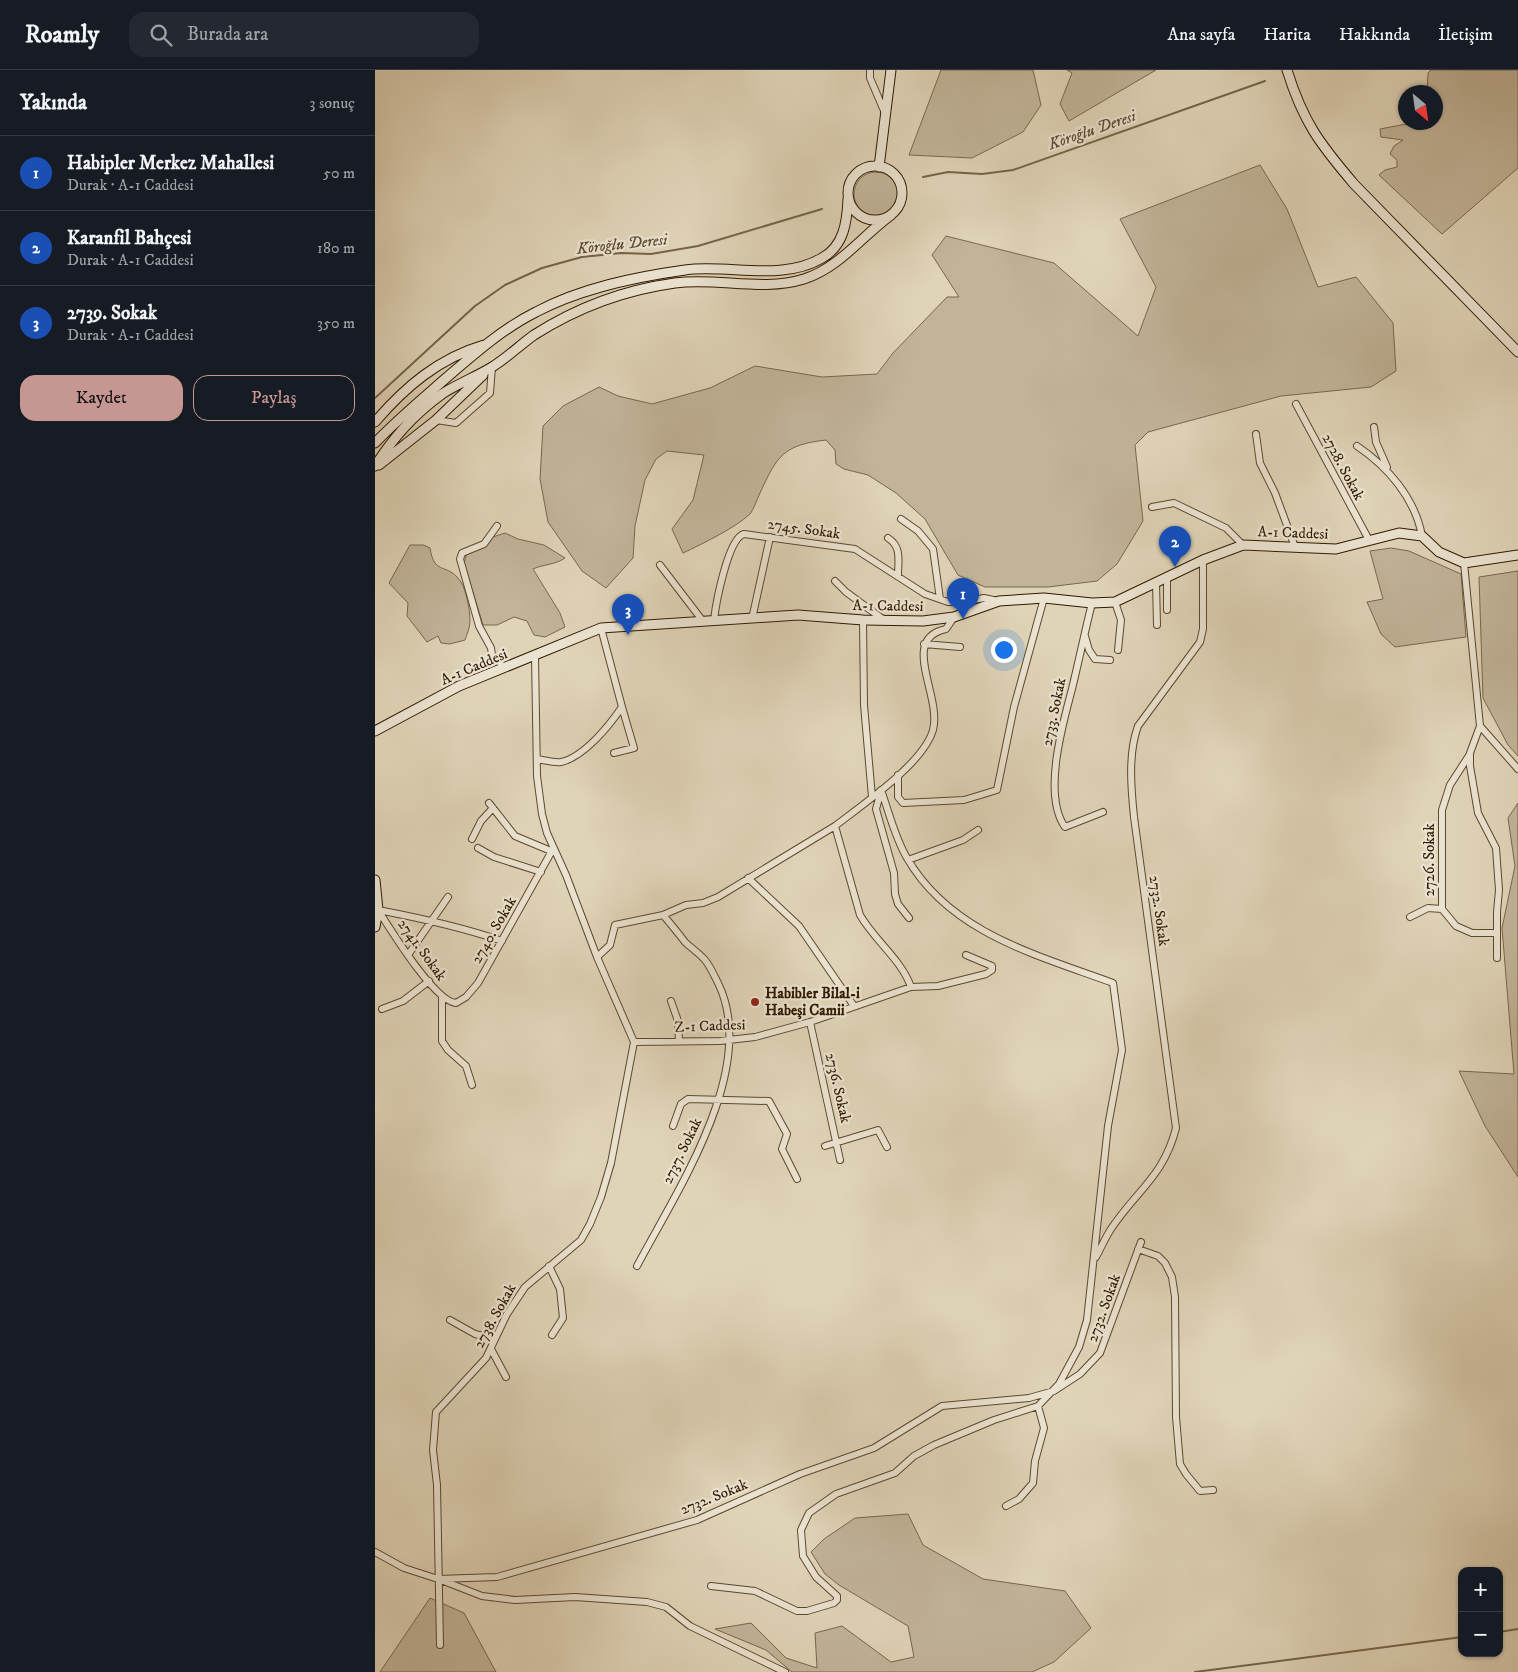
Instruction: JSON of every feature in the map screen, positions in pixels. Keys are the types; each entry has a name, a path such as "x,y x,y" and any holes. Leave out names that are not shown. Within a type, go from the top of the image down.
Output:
{"main road":[{"path":"879,167 891,70"},
{"path":"1287,70 1309,126 1330,155 1354,184 1518,352"},
{"path":"375,443 395,422 486,344 535,312 583,292 686,270 763,271 805,266 823,258 837,245 845,228 848,190 855,175 862,169 879,167 895,175 902,191 898,208 869,231 845,256 825,270 803,279 781,284 695,280 645,289 605,299 576,310 533,336 492,367 437,420 375,467"},
{"path":"848,199 858,214 865,219 883,219 891,215"},
{"path":"375,422 392,402 430,370 459,352 486,344"},
{"path":"375,467 398,432 423,410 442,394 492,367"},
{"name":"A-1 Caddesi","path":"375,732 459,686 601,628 798,615 863,620 923,621 955,617 999,601 1044,598 1092,603 1115,602 1203,560 1243,545 1335,549 1399,533 1422,536"},
{"path":"1422,536 1439,552 1464,563 1518,555"},
{"path":"375,880 378,910 375,927"}],"street":[{"path":"870,70 870,78 885,114"},
{"path":"437,420 456,423 491,393 492,367"},
{"name":"2728. Sokak","path":"1296,404 1369,540"},
{"path":"1374,427 1376,442 1388,470 1419,521 1422,536"},
{"path":"1256,434 1260,463 1275,493 1295,547"},
{"path":"1357,446 1388,470"},
{"path":"1152,507 1173,503 1227,528 1243,545"},
{"path":"901,518 918,531 933,549 940,599"},
{"path":"497,526 484,544 463,552 461,559 482,633 491,648 492,655 500,662 503,669"},
{"name":"2745. Sokak","path":"714,620 723,574 736,538 744,534 855,549 925,594 948,602 964,602 984,598 999,601"},
{"path":"752,619 770,537"},
{"path":"888,538 896,543 899,549 898,576"},
{"name":"2732. Sokak","path":"1094,1260 1111,1228 1160,1169 1176,1128 1133,817 1131,792 1133,738 1147,712 1200,642 1203,629 1203,560"},
{"name":"2726. Sokak","path":"1464,563 1480,726 1470,754 1450,785 1442,810 1442,909 1456,926 1472,933 1497,933"},
{"path":"660,565 702,620"},
{"path":"1167,578 1167,610"},
{"path":"835,581 846,592 884,620"},
{"path":"1156,584 1157,625"},
{"path":"898,775 896,789 899,801 903,803 964,800 997,790 1013,707 1044,598"},
{"path":"1115,602 1121,620 1118,650"},
{"name":"2733. Sokak","path":"1092,603 1065,711 1055,771 1058,805 1061,820 1065,827 1103,812"},
{"path":"597,957 611,945 615,925 663,915 686,905 703,904 835,826 898,775 921,752 933,729 933,703 923,660 924,644 928,636 937,630 946,629 955,617"},
{"path":"863,620 864,705 872,797"},
{"path":"601,628 634,748 613,753"},
{"path":"1085,632 1089,650 1095,659 1111,660"},
{"path":"924,644 959,647"},
{"path":"535,656 537,776 542,814 552,850 566,875 597,957 634,1042"},
{"path":"537,759 561,762 576,754 610,724 622,707"},
{"path":"1480,726 1518,769"},
{"name":"2726. Sokak","path":"1470,754 1470,766 1478,812 1497,848 1499,890 1497,958"},
{"path":"881,790 908,860 963,840 978,830"},
{"path":"881,790 876,810 890,854 898,904 909,918"},
{"path":"472,839 491,805 515,836 552,850"},
{"path":"835,826 860,915 867,928 905,970 911,987"},
{"path":"478,848 494,856 541,872"},
{"name":"2740. Sokak","path":"442,997 450,1003 456,1003 466,997 478,983 552,850"},
{"name":"2732. Sokak","path":"375,1552 404,1568 438,1579 497,1576 697,1520 800,1474 874,1448 942,1406 1029,1398 1054,1391 1079,1347 1087,1320 1108,1126 1122,1050 1113,983 1006,944 949,909 924,884 908,860"},
{"path":"748,878 799,926 854,1006"},
{"path":"408,955 448,897"},
{"path":"1411,916 1428,908 1442,909"},
{"path":"378,910 431,923 465,928 502,941"},
{"name":"2741. Sokak","path":"378,910 408,955 442,997 443,1045 466,1066 472,1085"},
{"name":"2737. Sokak","path":"637,1266 704,1138 719,1099 730,1040 728,1013 719,985 704,959 685,942 663,915"},
{"name":"Z-1 Caddesi","path":"634,1042 730,1040 755,1036 810,1022 911,987 938,986 986,974 992,970 992,966 966,956"},
{"path":"382,1009 403,1002 429,981"},
{"path":"671,1001 678,1021 679,1040"},
{"name":"2736. Sokak","path":"810,1022 840,1160"},
{"name":"2738. Sokak","path":"441,1645 437,1485 433,1450 436,1412 486,1358 507,1314 525,1287 581,1240 601,1198 611,1163 634,1042"},
{"path":"673,1126 683,1101 719,1099 769,1101 787,1134 782,1149 797,1179"},
{"path":"825,1146 878,1130 887,1147"},
{"name":"2732. Sokak","path":"711,1586 755,1591 797,1611 817,1608 837,1600 837,1596 816,1577 803,1556 801,1530 809,1513 836,1494 895,1473 914,1456 934,1445 994,1420 1038,1406 1054,1391 1080,1374 1100,1353 1140,1246 1165,1262 1172,1277 1175,1298 1176,1417 1180,1464 1185,1474 1200,1490 1213,1490"},
{"path":"549,1266 560,1288 563,1318 553,1335"},
{"path":"450,1320 475,1334 495,1339"},
{"path":"491,1349 506,1377"},
{"path":"1007,1506 1019,1499 1033,1483 1035,1461 1044,1428 1038,1406"},
{"path":"438,1579 482,1596 515,1600 575,1597 647,1602 666,1607 690,1626 785,1672"}],"shaded area":[{"path":"941,70 1033,70 1041,105 1023,132 972,158 909,155"},
{"path":"1067,70 1156,70 1069,121 1060,104 1072,73"},
{"path":"1431,70 1518,70 1518,168 1442,234 1379,175 1385,170 1397,167 1397,160 1390,154 1394,146 1403,140 1381,137 1380,129 1398,126 1398,130 1443,130 1443,85 1427,85 1428,73"},
{"path":"1260,165 1287,209 1318,287 1356,277 1393,323 1396,371 1371,387 1281,396 1148,432 1135,445 1143,521 1117,564 1097,581 1048,587 985,587 958,575 925,519 896,493 868,475 844,469 836,464 835,450 826,440 800,445 783,454 771,470 750,514 727,530 683,553 672,529 693,500 704,455 667,451 656,459 645,480 635,526 633,558 606,588 582,571 548,522 540,479 543,426 563,406 599,387 618,396 652,404 710,388 755,366 822,377 877,374 893,353 947,297 959,297 932,255 946,236 1054,263 1138,336 1156,287 1120,219"},
{"path":"876,172 888,176 894,182 898,194 894,206 888,212 876,216 864,212 858,206 854,194 858,182 864,176"},
{"path":"505,533 518,539 544,545 565,558 533,569 560,613 565,627 545,637 534,635 527,621 514,617 497,625 483,625 464,563 467,553 484,547 493,537"},
{"path":"410,545 423,545 430,548 434,562 453,573 463,586 470,616 465,640 450,644 441,643 438,636 427,642 407,616 408,603 389,583"},
{"path":"1391,548 1409,551 1461,574 1466,637 1395,647 1381,634 1367,602 1383,599 1370,551"},
{"path":"1518,571 1518,756 1508,745 1483,698 1479,577"},
{"path":"1518,803 1518,1177 1485,1126 1459,1071 1514,1074 1502,928 1515,866 1508,818"},
{"path":"908,1514 923,1545 983,1579 1065,1591 1091,1628 1054,1662 1032,1672 792,1672 766,1650 715,1629 751,1623 786,1658 817,1668 815,1633 842,1626 891,1662 914,1657 908,1626 839,1585 825,1574 811,1552 824,1539 855,1518"},
{"path":"430,1598 464,1613 496,1672 380,1672"}],"waterway":[{"name":"Köroğlu Deresi","path":"923,177 948,172 982,174 1013,170 1265,81"},
{"name":"Köroğlu Deresi","path":"375,398 475,306 505,285 542,268 582,257 621,253 651,254 698,246 822,209"},
{"path":"1503,1631 1518,1629"},
{"path":"1195,1672 1458,1638"}],"place":[{"name":"Karanfil Bahçesi","path":"1175,567"},
{"name":"Habipler Merkez Mahallesi","path":"963,619"},
{"name":"2739. Sokak","path":"628,635"},
{"name":"Habibler Bilal-i Habeşi Camii","path":"755,1002"}]}
